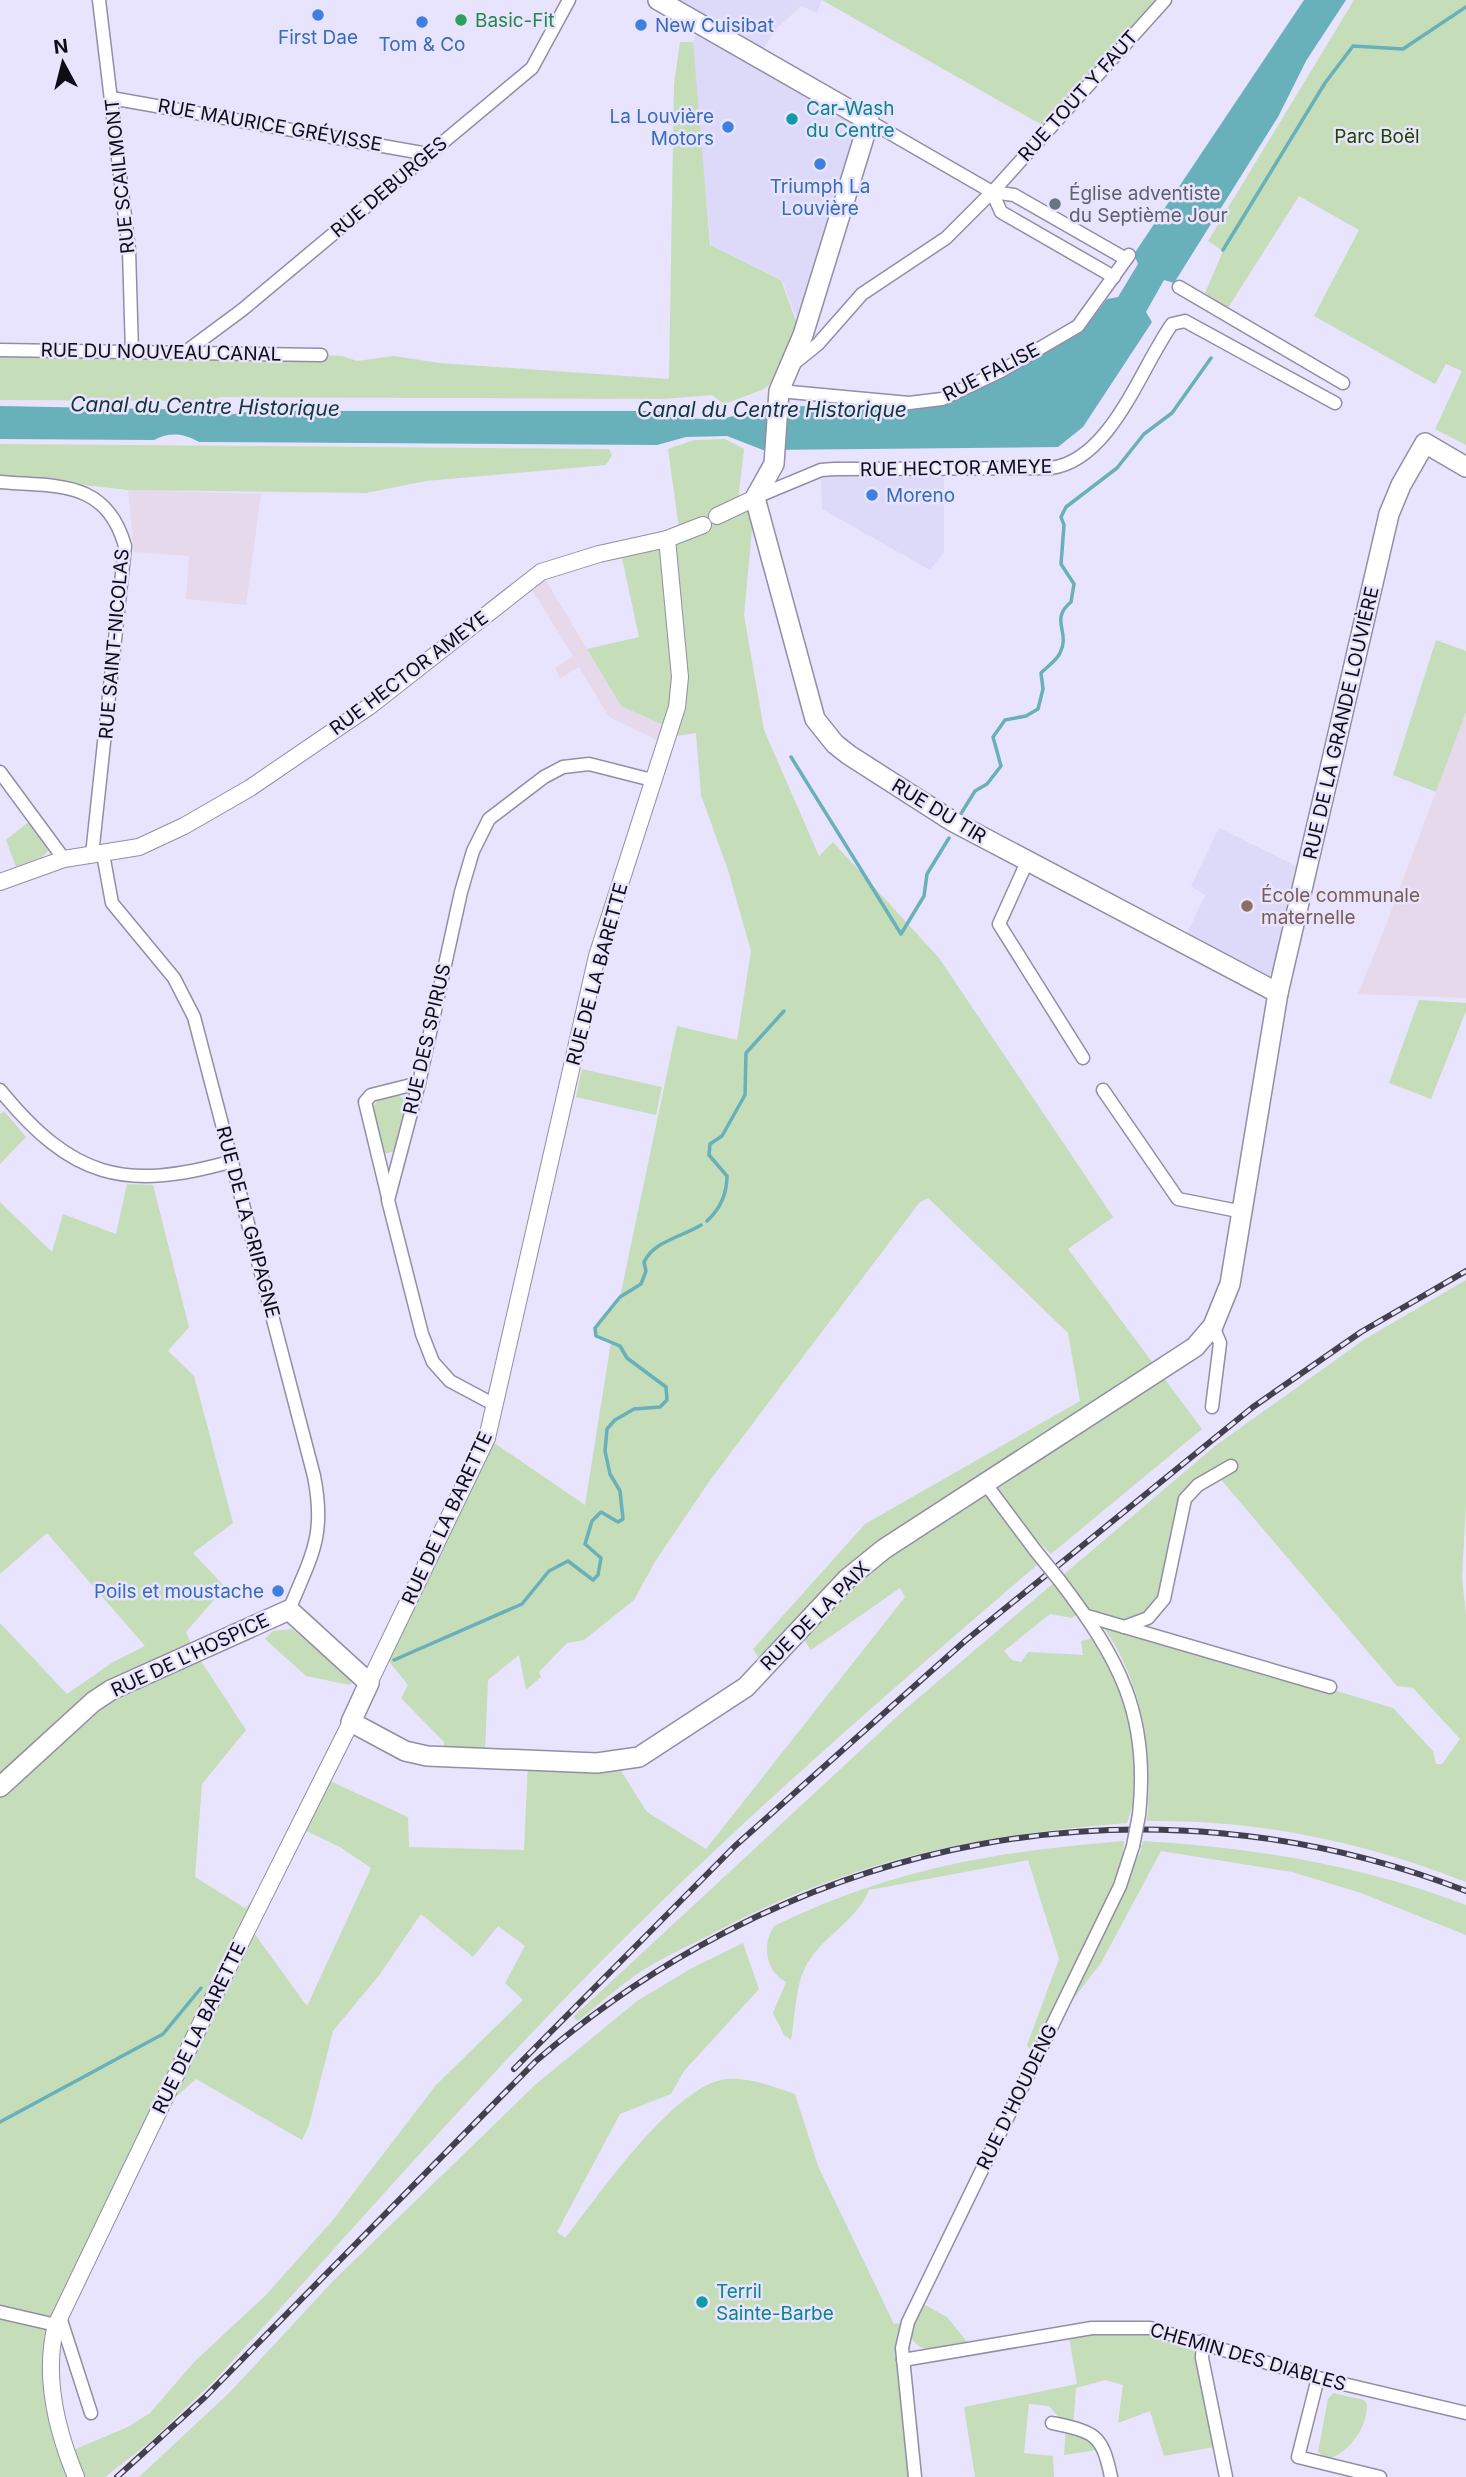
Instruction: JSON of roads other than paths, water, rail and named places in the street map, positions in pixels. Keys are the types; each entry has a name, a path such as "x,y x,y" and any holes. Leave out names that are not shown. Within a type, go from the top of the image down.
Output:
{"main road":[{"path":"658,0 869,121 803,335 779,391 774,464 755,498"},
{"name":"RUE DE LA GRANDE LOUVIÈRE","path":"1226,1300 1278,993 1389,514 1401,485 1425,443 1465,464"},
{"name":"RUE DU TIR","path":"755,498 809,704 824,733 849,755 952,821 1278,993"},
{"name":"RUE DE LA PAIX","path":"351,1722 405,1751 427,1756 597,1763 639,1757 746,1687 827,1599 876,1555 1170,1366 1195,1347 1213,1326 1226,1300"},
{"path":"289,1610 369,1683"},
{"name":"RUE DE L'HOSPICE","path":"0,1787 93,1702 111,1690 289,1610"},
{"name":"RUE DE LA BARETTE","path":"351,1722 369,1683"}],"street":[{"name":"RUE SCAILMONT","path":"99,0 129,250 132,352"},
{"name":"RUE DEBURGES","path":"184,353 243,310 532,68 569,0"},
{"name":"RUE TOUT Y FAUT","path":"992,192 1164,0"},
{"name":"RUE MAURICE GRÉVISSE","path":"111,98 428,154"},
{"path":"869,121 992,192 1001,212 1114,277"},
{"path":"787,370 818,344 862,294 933,248 992,192"},
{"name":"RUE FALISE","path":"779,391 909,404 942,399 1001,371 1078,326 1127,257 1014,195 992,192"},
{"path":"1179,287 1343,383"},
{"name":"RUE HECTOR AMEYE","path":"0,882 64,859 126,850 184,826 250,788 370,706 541,572 598,554 667,539 809,475 834,469 1051,468 1073,462 1101,439 1172,324 1185,321 1335,403"},
{"name":"RUE DU NOUVEAU CANAL","path":"0,350 321,355"},
{"name":"RUE SAINT-NICOLAS","path":"0,482 72,489 92,495 113,518 125,546 98,854"},
{"name":"RUE DE LA BARETTE","path":"369,1683 480,1456 495,1405 597,956 677,707 680,677 667,539"},
{"name":"RUE DES SPIRUS","path":"495,1405 450,1381 433,1362 422,1334 388,1200 419,1083 461,891 473,851 489,819 544,777 563,767 589,764 652,780"},
{"path":"0,772 64,859"},
{"name":"RUE DE LA GRIPAGNE","path":"98,854 112,903 167,970 187,1001 199,1034 314,1476 320,1511 314,1548 289,1610"},
{"path":"1027,862 999,924 1083,1058"},
{"path":"388,1200 365,1102 371,1095 419,1083"},
{"path":"0,1090 41,1137 90,1167 125,1175 159,1177 233,1161"},
{"path":"1103,1090 1178,1199 1243,1212"},
{"path":"1212,1407 1220,1343 1213,1326"},
{"path":"1121,1627 1144,1620 1157,1611 1164,1598 1185,1499 1198,1485 1231,1466"},
{"name":"RUE D'HOUDENG","path":"915,2477 903,2354 908,2322 1120,1886 1133,1846 1143,1774 1137,1725 1119,1670 1087,1616 985,1483"},
{"path":"1087,1616 1329,1687"},
{"name":"RUE DE LA BARETTE","path":"76,2477 62,2442 52,2393 52,2343 58,2321 213,1998 351,1722"},
{"path":"0,2312 58,2321 91,2413"},
{"name":"CHEMIN DES DIABLES","path":"903,2354 1092,2328 1150,2328 1203,2341 1318,2378 1466,2413"},
{"path":"1203,2341 1202,2358 1226,2477"},
{"path":"1318,2378 1298,2457 1380,2477"},
{"path":"1052,2423 1087,2431 1096,2436 1103,2445 1111,2477"}],"water":[{"name":"Canal du Centre Historique","path":"1304,0 1346,0 1306,61 1278,117 1174,283 1164,280 1146,312 1152,322 1083,427 1058,447 763,450 727,436 686,437 657,445 199,442 176,435 154,440 0,439 0,406 205,410 227,415 254,411 659,411 708,419 725,418 773,406 925,407 954,400 1085,328 1107,299 1118,297 1138,264 1134,254"}],"waterway":[{"path":"1223,250 1325,83 1353,46 1403,49 1466,7"},
{"path":"962,812 975,791 987,784 1001,766 993,737 1005,720 1026,716 1038,709 1043,689 1041,673 1057,658 1063,646 1062,615 1071,602 1074,584 1061,564 1064,525 1061,517 1066,507 1117,468 1144,434 1172,413 1211,358"},
{"path":"791,757 901,934 924,896 927,874 949,838"},
{"path":"707,1221 722,1200 727,1176 709,1155 710,1144 722,1136 745,1095 746,1053 784,1011"},
{"path":"394,1660 522,1604 549,1571 568,1561 593,1580 598,1575 601,1558 585,1544 592,1521 601,1512 618,1522 623,1519 620,1491 610,1474 605,1451 607,1429 615,1420 634,1409 660,1407 667,1400 666,1387 627,1358 620,1346 596,1336 595,1328 620,1297 641,1284 646,1271 644,1262 654,1249 701,1225"},
{"path":"0,2122 163,2034 201,1988"}],"railway":[{"path":"514,2069 735,1846 965,1641 1253,1407 1361,1332 1466,1271"},
{"path":"117,2477 205,2397 536,2061 637,1984 746,1922 859,1875 977,1845 1098,1831 1221,1833 1344,1853 1466,1891"}],"place":[{"name":"First Dae","path":"318,15"},
{"name":"Basic-Fit","path":"461,20"},
{"name":"Tom & Co","path":"422,22"},
{"name":"New Cuisibat","path":"641,25"},
{"name":"Car-Wash du Centre","path":"792,119"},
{"name":"La Louvière Motors","path":"728,127"},
{"name":"Triumph La Louvière","path":"820,164"},
{"name":"Église adventiste du Septième Jour","path":"1055,204"},
{"name":"Moreno","path":"872,495"},
{"name":"École communale maternelle","path":"1247,906"},
{"name":"Poils et moustache","path":"278,1591"},
{"name":"Terril Sainte-Barbe","path":"702,2302"}],"park label":[{"name":"Parc Boël","path":"1377,136"}]}
